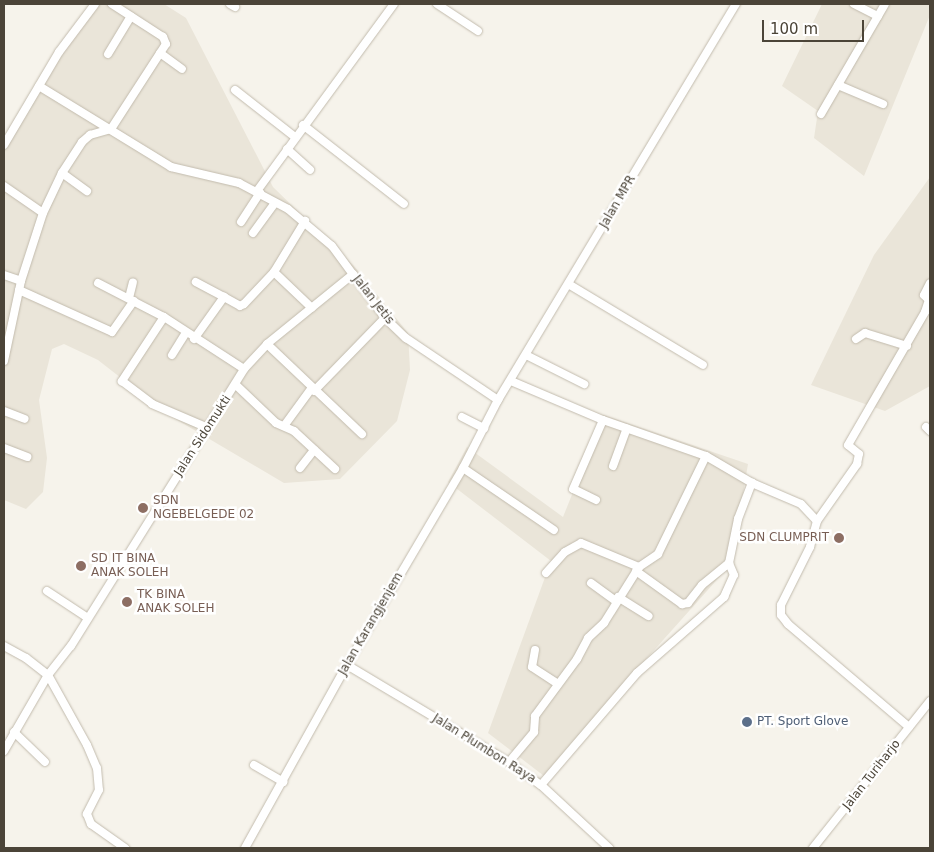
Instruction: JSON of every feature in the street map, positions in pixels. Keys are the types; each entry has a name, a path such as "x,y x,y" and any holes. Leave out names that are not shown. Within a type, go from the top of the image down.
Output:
{"street":[{"path":"4,144 39,86 95,4"},
{"path":"4,360 20,285 43,213 62,173 82,142 90,135 111,129 160,53 166,40 112,4"},
{"path":"437,4 478,31"},
{"name":"Jalan MPR","path":"498,400 528,356 736,4"},
{"path":"854,4 878,16"},
{"path":"821,114 885,4"},
{"path":"241,222 258,192 303,125 389,5"},
{"path":"108,54 131,16"},
{"path":"160,53 182,69"},
{"path":"838,85 883,104"},
{"path":"39,86 111,129"},
{"path":"235,90 295,137"},
{"path":"303,125 404,204"},
{"name":"Jalan Jetis","path":"111,129 182,171 214,174 258,192 305,221 332,246 385,318 430,358 498,400"},
{"path":"287,149 310,170"},
{"path":"62,173 87,191"},
{"path":"4,186 43,213"},
{"path":"253,233 275,203"},
{"path":"196,282 243,306 274,272 305,221"},
{"path":"274,272 312,308"},
{"name":"Jalan Sidomukti","path":"4,752 48,675 88,618 236,385 244,369 267,344 353,274"},
{"path":"4,275 112,332 131,300 133,282"},
{"path":"98,283 164,317 194,339 244,369"},
{"path":"909,727 783,619 781,605 810,547 817,521 857,464 859,454 848,445 850,440 907,346 929,304 924,295 930,283"},
{"path":"570,285 702,364"},
{"path":"194,339 224,297"},
{"path":"164,317 122,381 152,404 208,428"},
{"path":"284,426 313,390 385,318"},
{"path":"172,355 186,333"},
{"path":"856,339 865,333 907,346"},
{"path":"267,344 313,390 362,434"},
{"path":"528,356 584,384"},
{"path":"511,381 603,420 706,456 752,483 801,504 817,521"},
{"path":"236,385 335,469"},
{"name":"Jalan Karangjenjem","path":"245,848 347,665 463,468 498,400"},
{"path":"4,411 25,419"},
{"path":"462,417 484,428"},
{"path":"596,500 576,493 573,489 603,420"},
{"path":"613,466 627,428"},
{"path":"4,448 26,456"},
{"path":"300,468 314,450"},
{"path":"509,762 536,730 535,716 557,683 577,659 588,638 604,623 617,599 638,569 658,554 706,456"},
{"path":"463,468 554,530"},
{"path":"541,785 637,673 724,597 734,575 730,563 738,519 752,483"},
{"path":"546,573 565,552 581,543 638,569 684,605 711,576 730,563"},
{"path":"591,583 648,616"},
{"path":"47,591 88,618"},
{"path":"4,646 26,658 48,675 87,745 96,768 99,790 87,814 91,824 125,848"},
{"path":"535,650 532,667 557,683"},
{"name":"Jalan Plumbon Raya","path":"347,665 509,762 541,785 607,848"},
{"name":"Jalan Turiharjo","path":"813,848 930,701"},
{"path":"14,732 45,762"},
{"path":"254,765 283,782"}],"shaded area":[{"path":"91,4 164,4 186,18 273,187 354,266 408,333 410,370 397,421 340,479 284,483 167,414 98,360 64,344 52,349 39,400 47,458 43,492 26,509 4,500 4,138"},
{"path":"822,4 930,4 930,15 864,176 814,138 818,111 782,86"},
{"path":"930,177 930,386 885,411 811,385 874,255"},
{"path":"604,415 748,464 731,564 631,676 548,779 488,733 551,561 448,482 467,447 563,517"}],"place":[{"name":"SDN NGEBELGEDE 02","path":"143,508"},
{"name":"SDN CLUMPRIT","path":"839,538"},
{"name":"SD IT BINA ANAK SOLEH","path":"81,566"},
{"name":"TK BINA ANAK SOLEH","path":"127,602"},
{"name":"PT. Sport Glove","path":"747,722"}]}
